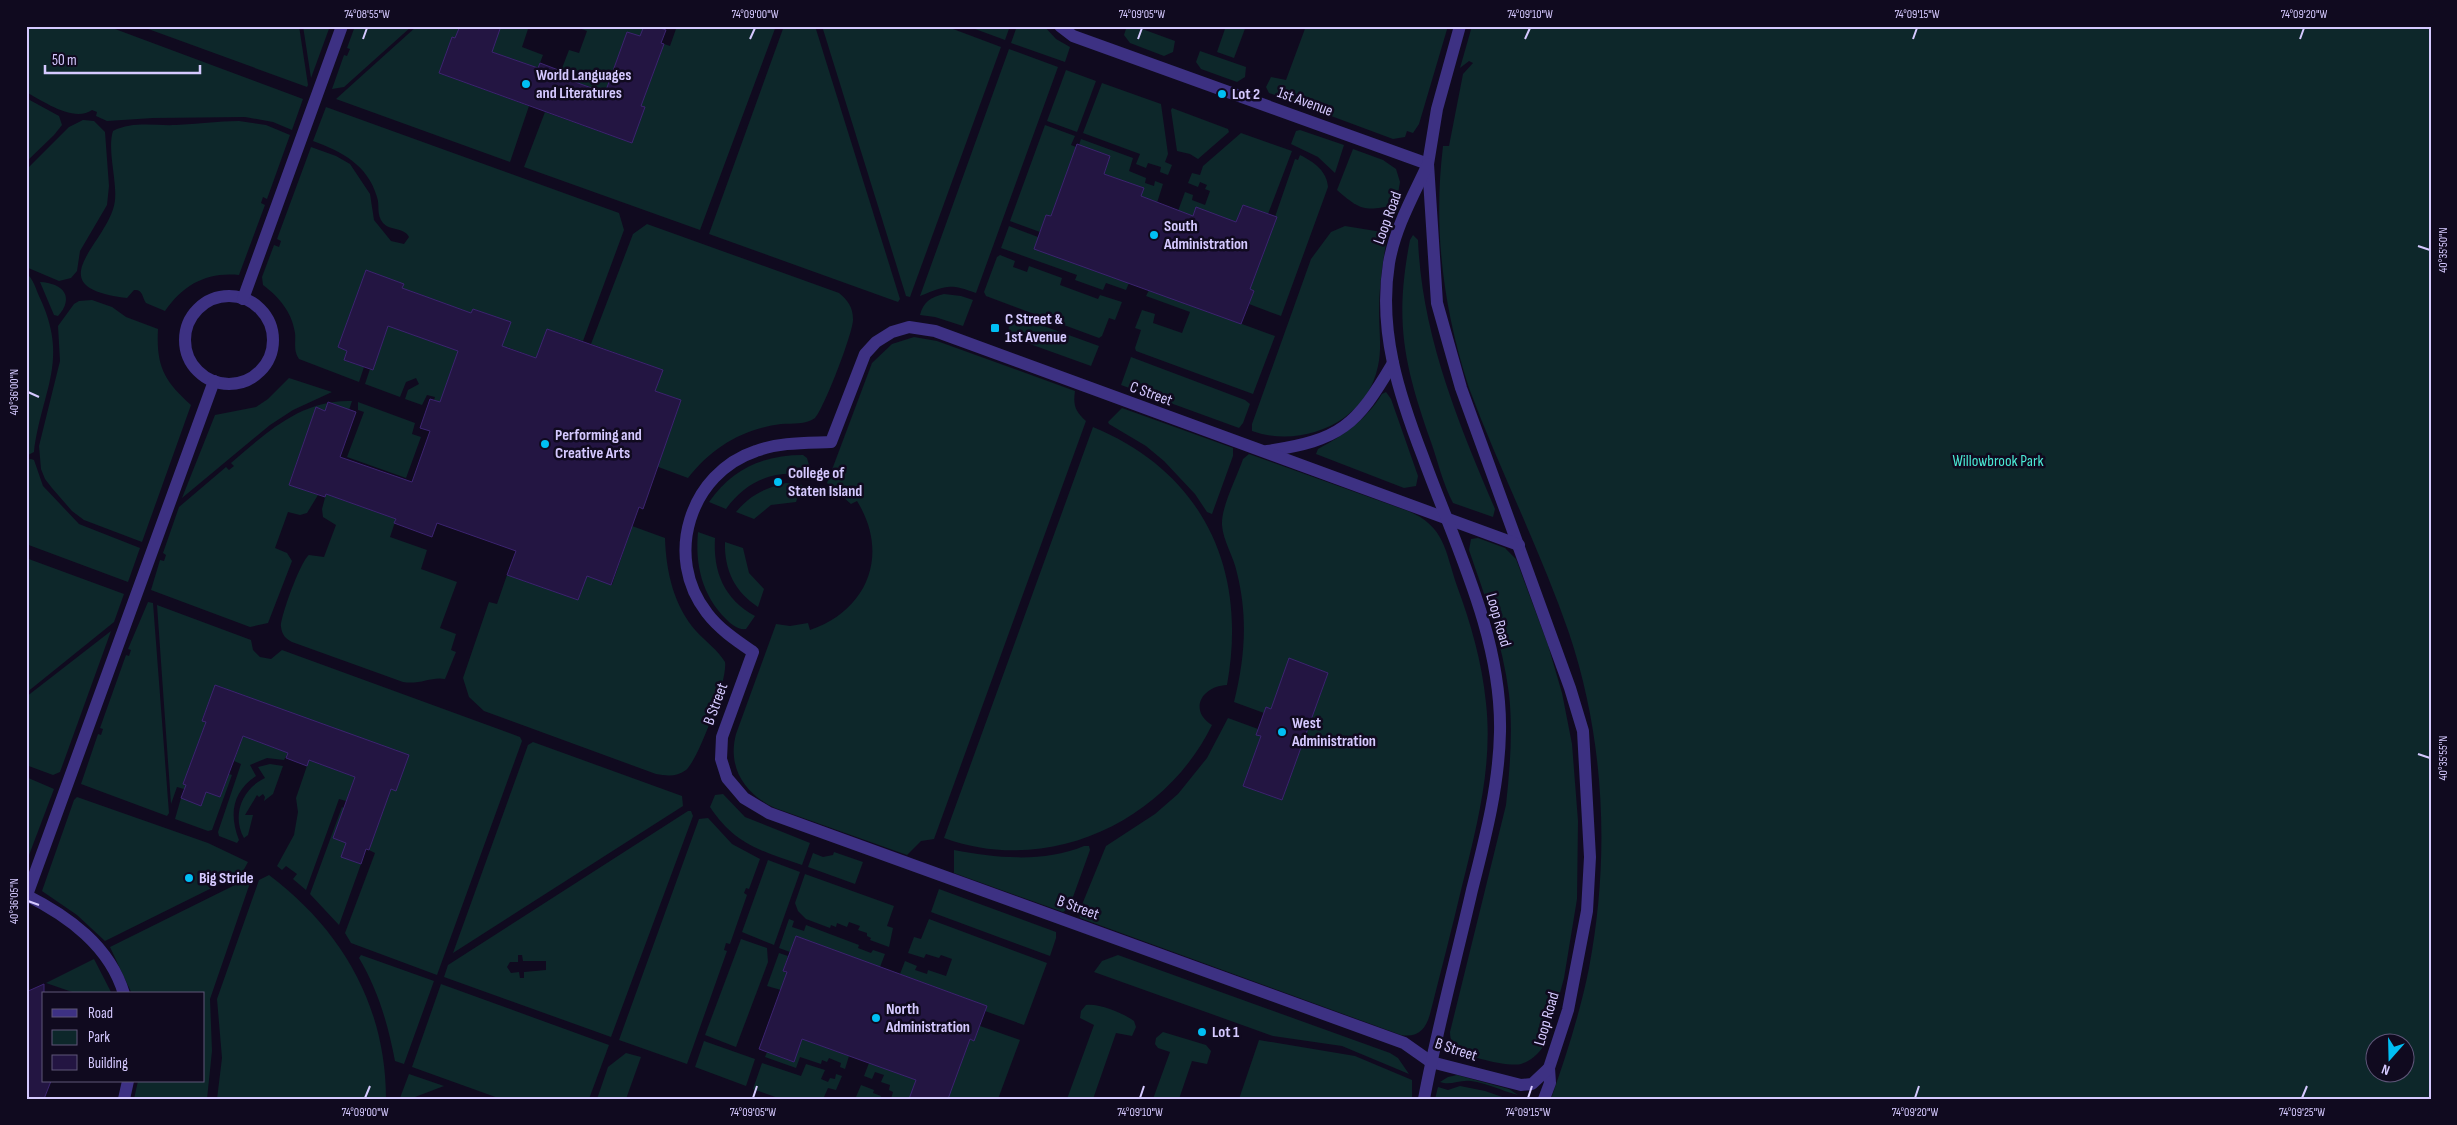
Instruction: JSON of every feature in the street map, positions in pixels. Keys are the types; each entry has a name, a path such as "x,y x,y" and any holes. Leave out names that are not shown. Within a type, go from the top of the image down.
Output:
{"street":[{"path":"243,299 342,26"},
{"name":"1st Avenue","path":"1060,26 1073,36 1428,164"},
{"name":"Loop Road","path":"1460,26 1437,109 1428,164 1437,303 1460,388 1570,688 1583,731 1590,857 1587,911 1568,1010 1549,1068 1550,1083 1544,1099"},
{"name":"Loop Road","path":"1424,1099 1431,1062 1487,830 1496,778 1500,732 1496,676 1487,629 1405,412 1387,334 1386,296 1389,262 1402,216 1428,164"},
{"path":"227,297 243,299 254,304 264,314 271,327 273,341 271,355 264,367 254,377 241,383 227,384 214,382 200,373 190,361 185,347 191,319 200,307 213,300 227,297"},
{"name":"C Street","path":"754,652 730,636 707,613 692,589 687,566 686,541 688,522 697,500 709,483 727,466 755,451 788,443 831,442 865,354 876,342 892,332 910,327 935,331 1518,545"},
{"path":"1266,452 1316,442 1344,426 1358,416 1371,401 1393,363"},
{"path":"124,992 121,982 109,961 93,940 59,912 26,895 214,382"},
{"name":"B Street","path":"754,652 722,736 721,759 727,778 744,798 769,814 1404,1043 1431,1062 1521,1085 1532,1084 1549,1068"},
{"path":"124,1099 128,1082"}],"green space":[{"path":"26,26 107,26 303,99 292,130 273,122 245,117 153,118 107,121 96,116 97,112 92,110 76,114 68,112 26,92"},
{"path":"140,26 299,26 308,85 307,87"},
{"path":"303,26 330,26 311,78"},
{"path":"355,26 412,26 344,87 332,89 344,55 347,56 350,49 347,48"},
{"path":"417,26 460,26 455,38 452,37 439,73 529,106 510,162 336,99"},
{"path":"501,26 529,26 522,47 543,55 538,68 492,52"},
{"path":"574,26 644,26 642,37 627,32 605,93 559,76 569,50 579,53 587,31"},
{"path":"677,26 776,26 700,230 524,167 545,112 632,143 644,108 641,106 664,44 670,46"},
{"path":"784,26 815,26 900,299 898,302 709,234"},
{"path":"822,26 945,26 1001,47 910,297 906,296"},
{"path":"967,26 1010,26 1005,40"},
{"path":"1017,26 1044,26 1056,39 1070,47 1065,62 1011,43"},
{"path":"1127,26 1134,26 1175,41 1173,52 1164,56 1130,43 1124,35"},
{"path":"1226,26 1246,26 1234,58 1217,52"},
{"path":"1306,26 1448,26 1419,124 1413,133 1407,131 1405,137 1393,139 1269,93 1266,87 1271,77 1286,80"},
{"name":"Willowbrook Park","path":"1472,26 2431,26 2431,1099 1551,1099 1581,1001 1596,926 1601,842 1597,757 1581,674 1569,633 1558,602 1469,388 1460,358 1447,298 1440,238 1440,177 1443,146 1449,146 1463,74 1473,63 1469,61 1460,68"},
{"path":"1009,49 1058,67 976,293 947,287 920,296"},
{"path":"1200,51 1246,67 1245,77 1237,82 1201,69 1196,62"},
{"path":"1066,70 1096,81 1077,132 1047,121"},
{"path":"1102,83 1161,104 1168,154 1165,162 1172,165 1168,175 1160,172 1161,167 1148,163 1146,168 1136,164 1140,154 1083,133"},
{"path":"26,98 59,116 62,125 26,162"},
{"path":"326,107 619,213 624,230 583,341 547,329 536,358 507,347 505,350 501,349 510,322 473,309 471,313 402,288 403,284 366,270 338,347 347,351 344,360 364,367 359,382 299,359 296,353 295,333 291,318 279,300 263,285 262,277 274,245 279,247 281,241 277,239 311,147 336,156 350,164 370,194 374,220 391,241 404,244 409,237 404,232 383,223 373,186 360,168 334,149 313,141"},
{"path":"1172,108 1228,129 1229,132 1198,159 1190,154 1177,151"},
{"path":"83,120 94,121 105,132 109,186 107,205 80,251 77,271 71,278 59,281 26,267 26,170 69,127"},
{"path":"239,121 266,125 290,135 267,199 263,197 261,203 265,205 239,275 217,276 197,282 180,294 165,311 146,303 141,292 137,290 134,290 127,298 99,292 85,284 81,273 84,261 111,216 115,200 111,147 113,131 136,125 176,125"},
{"path":"1045,125 1075,136 1071,145 1076,147 1051,216 1046,215 1040,232 1010,221"},
{"path":"1300,130 1344,145 1335,173 1318,157 1291,144 1296,131"},
{"path":"1241,133 1292,151 1268,214 1243,205 1236,222 1197,208 1193,217 1178,211 1185,192 1193,195 1192,200 1205,205 1210,191 1205,189 1207,185 1200,182 1198,187 1188,183 1192,173 1200,175 1203,166"},
{"path":"1081,139 1133,158 1129,171 1146,178 1145,183 1154,186 1155,181 1163,184 1157,203 1140,197 1143,188 1104,174 1110,156 1079,145"},
{"path":"1353,149 1383,160 1396,169 1400,182 1396,205 1364,208 1352,202 1337,190"},
{"path":"1300,155 1319,168 1325,176 1328,187 1281,316 1249,304 1254,291 1250,289 1295,159 1298,160"},
{"path":"647,224 839,293 849,304 853,315 844,354 831,387 815,418 803,423 767,426 741,435 707,457 688,478 653,465 659,463 681,400 655,391 663,370 591,344 633,234"},
{"path":"1009,226 1038,237 1129,283 1126,290 1106,283 1103,290 1075,280 1077,275 1001,248"},
{"path":"1345,226 1388,233 1380,292 1379,359 1371,386 1361,402 1346,416 1330,426 1311,433 1291,436 1271,436 1252,431 1252,424 1311,259 1331,232"},
{"path":"1413,235 1418,240 1421,276 1434,344 1455,411 1495,509 1493,517 1453,503 1443,481 1414,389 1404,343 1402,320 1405,269 1410,240"},
{"path":"1000,255 1015,261 1013,267 1027,272 1029,266 1062,278 1060,285 1098,299 1100,295 1122,302 1115,320 1109,318 1102,336 1099,338 986,296 984,292 997,257"},
{"path":"26,273 34,284 48,319 53,357 51,375 34,452 26,456"},
{"path":"40,282 55,285 64,292 66,303 58,316 54,315"},
{"path":"1149,290 1275,336 1253,394 1136,351 1135,348 1141,330 1135,328 1142,310 1155,314 1153,323 1182,333 1190,312 1146,296"},
{"path":"944,294 973,300 963,326 935,317 920,315 928,301"},
{"path":"92,300 112,307 126,317 158,329 160,363 168,380 191,405 142,542 84,520 72,511 52,488 45,479 41,469 39,446 60,361 58,326 74,304 79,301"},
{"path":"1016,316 1099,346 1091,366 1008,336 1009,325"},
{"path":"388,326 458,351 440,402 434,400 435,397 427,395 422,405 405,399 408,390 419,384 416,378 406,382 400,397 365,384 370,369 373,370"},
{"path":"914,337 937,341 1075,391 1074,400 1076,408 1086,421 934,839 921,841 907,855 775,808 764,802 747,787 736,769 734,746 736,734 776,624 790,626 808,623 810,630 830,621 846,609 859,594 868,578 872,560 872,541 867,521 857,501 851,504 827,483 872,363 892,344"},
{"path":"1131,357 1245,400 1250,404 1243,423 1239,428 1121,385"},
{"path":"289,378 332,392 293,410 270,425 182,498 215,415 256,407 268,399"},
{"path":"1386,392 1391,399 1418,476 1416,486 1404,488 1316,454 1318,449 1337,438 1362,419 1382,394"},
{"path":"352,401 349,410 330,403 334,402"},
{"path":"358,402 415,423 412,434 421,437 406,478 347,457 364,412 358,410"},
{"path":"328,403 325,411 316,408 289,484 318,495 307,513 300,515 288,512 275,548 287,553 292,561 268,623 250,627 151,590 160,560 164,561 166,555 163,553 179,507 226,467 229,470 234,466 231,463 272,429 301,412 317,405"},
{"path":"1122,408 1233,448 1233,456 1212,514 1207,512 1195,494 1164,461 1146,446 1109,424 1108,422"},
{"path":"1093,427 1131,447 1164,471 1190,499 1210,530 1223,565 1231,603 1232,643 1227,685 1218,686 1211,690 1201,700 1201,713 1212,725 1191,760 1164,789 1133,814 1099,832 1061,845 1023,850 983,848 944,838"},
{"path":"1249,454 1408,511 1430,524 1437,532 1446,551 1471,629 1482,673 1488,726 1482,795 1473,841 1430,1014 1424,1028 1417,1034 1401,1035 1080,918 1079,912 1106,846 1155,814 1178,794 1207,758 1228,718 1258,729 1256,735 1261,736 1243,786 1282,800 1328,673 1289,659 1271,709 1266,707 1264,713 1234,702 1243,653 1243,606 1236,567 1226,543 1222,518 1243,459"},
{"path":"803,455 807,458 809,465 806,475 782,474 761,480 742,491 726,509 709,502 728,481 750,466 775,458"},
{"path":"26,460 34,460 43,486 79,524 140,548 128,582 26,544"},
{"path":"786,483 802,485 796,502 771,505 754,519 736,512 758,493"},
{"path":"326,494 396,519 390,537 427,550 421,569 457,582 440,628 456,634 451,650 456,652 445,679 403,682 292,642 283,634 281,627 284,613 301,567 309,555 324,557 336,525 323,517 322,509"},
{"path":"632,526 665,538 669,576 682,611 696,631 725,662 722,684 712,718 698,751 686,770 675,775 656,774 484,711 469,697 463,678 489,602 497,604 507,575 578,600 587,576 612,585"},
{"path":"698,532 715,538 716,562 728,593 744,609 755,616 746,629 735,627 726,619 711,600 706,590 699,568"},
{"path":"1478,538 1505,548 1516,559 1548,645 1562,693 1572,744 1578,821 1577,899 1564,978 1547,1041 1532,1058 1525,1063 1515,1065 1466,1054 1454,1046 1450,1034 1506,805 1510,763 1511,721 1506,675 1493,621 1469,550 1471,539"},
{"path":"725,542 743,548 749,573 764,589 758,607 743,594 732,579 726,562"},
{"path":"26,558 124,594 114,622 26,693"},
{"path":"148,602 153,603 169,813 167,816 81,784 98,734 101,735 103,729 100,728 126,655 129,656 131,650 128,649"},
{"path":"157,605 251,640 253,650 260,657 271,659 282,650 520,737 522,741 437,975 351,943 345,933 375,853 369,850 391,789 396,790 408,755 215,685 202,720 206,722 183,784 191,787 184,789 177,787 171,804"},
{"path":"111,631 60,772 53,775 26,765 26,697"},
{"path":"243,736 288,753 284,760 267,758 250,765 256,776 242,789 235,805 234,822 239,840 237,843 219,836 218,832 241,764 234,761"},
{"path":"533,742 682,796 683,806 453,953 528,745"},
{"path":"309,760 355,777 346,801 339,799 306,890 293,879 297,874 286,866 282,870 277,866 294,835 298,812 296,798"},
{"path":"270,764 283,766 273,794 264,801 265,797 263,794 259,797 257,795 245,815 253,815 248,835 244,838 239,820 241,803 251,788 265,778 258,767"},
{"path":"229,774 232,775 212,830 208,831 175,819 181,798 201,805 206,792 220,797"},
{"path":"26,777 54,789 26,863"},
{"path":"723,794 745,817 810,843 802,865 762,851 729,830 710,807 715,795"},
{"path":"77,797 208,843 248,862 242,873 105,941 77,915 42,891 74,800"},
{"path":"342,807 344,808 333,838 346,843 342,857 361,864 339,925 310,894"},
{"path":"688,811 691,811 693,816 611,1037 444,977 448,965","holes":["518,955 522,955 523,961 546,961 546,970 524,972 524,978 520,978 519,972 511,973 507,967 510,962 518,962"]},
{"path":"708,818 732,844 760,859 749,889 746,888 744,893 747,895 730,944 726,943 724,950 727,951 687,1064 619,1040 699,819"},
{"path":"1089,846 1090,850 1069,908 1063,912 954,873 954,850 1003,857 1036,857 1052,855"},
{"path":"834,852 863,862 855,884 808,867 813,853 823,857 833,855"},
{"path":"768,860 800,872 774,945 742,932"},
{"path":"805,874 894,906 887,926 893,928 889,947 870,940 871,938 867,936 867,933 858,930 860,926 849,922 847,927 837,923 836,927 831,925 830,928 806,919 798,911 795,903"},
{"path":"269,875 318,920 338,946 355,973 368,1002 378,1032 384,1065 386,1099 217,1099 222,1058 217,999 259,880"},
{"path":"247,879 251,880 210,999 212,1051 207,1099 134,1099 138,1082 205,1082 205,992 131,992 110,947"},
{"path":"939,889 1056,932 1050,956 931,912"},
{"path":"789,919 794,921 792,927 804,931 806,925 859,945 858,948 871,953 873,950 885,954 880,967 796,936 790,952 779,948"},
{"path":"929,919 1047,963 1024,1025 985,1011 987,1006 900,974 905,961 917,966 915,970 927,974 928,970 946,976 952,959 941,955 939,958 926,954 924,958 908,953 914,937 921,939"},
{"path":"741,939 767,948 768,962 736,1047 705,1035"},
{"path":"779,953 788,956 783,971 787,973 781,990 767,986"},
{"path":"361,955 434,981 404,1064 395,1061 381,1008 372,982 359,958"},
{"path":"1118,955 1390,1053 1398,1058 1409,1074 1342,1046 1273,1036 1094,972 1102,961"},
{"path":"94,959 111,992 72,992 46,983"},
{"path":"441,984 609,1045 589,1099 501,1099 412,1067"},
{"path":"1086,1005 1104,1007 1124,1015 1134,1021 1136,1027 1132,1036 1116,1033 1093,1099 1067,1099 1094,1025 1080,1018 1081,1011"},
{"path":"980,1026 1020,1040 998,1099 948,1099 970,1039 974,1041"},
{"path":"1163,1032 1206,1045 1211,1051 1207,1064 1192,1061 1179,1099 1153,1099 1170,1052 1158,1048 1155,1044 1156,1038"},
{"path":"802,1039 849,1056 845,1069 840,1067 841,1063 829,1058 827,1062 822,1060 821,1064 800,1057 796,1068 765,1057 767,1052 794,1062"},
{"path":"1259,1040 1355,1056 1412,1080 1412,1099 1239,1099"},
{"path":"704,1041 755,1059 746,1086 695,1067"},
{"path":"626,1053 641,1057 626,1099 597,1099 608,1067"},
{"path":"762,1063 801,1076 806,1064 825,1070 821,1079 828,1082 830,1078 835,1079 836,1074 842,1076 836,1090 828,1088 821,1099 781,1099 753,1089"},
{"path":"869,1063 916,1080 909,1099 891,1099 893,1092 889,1090 890,1085 881,1082 884,1075 875,1072 872,1079 864,1076"},
{"path":"409,1074 444,1086 415,1097 400,1098"},
{"path":"1457,1075 1509,1089 1518,1095 1483,1083 1471,1081 1440,1082 1448,1077"},
{"path":"861,1085 874,1090 873,1093 881,1096 880,1099 856,1097"},
{"path":"1460,1086 1485,1091 1508,1099 1435,1099 1438,1087 1448,1090"}],"building":[{"name":"World Languages and Literatures","path":"460,26 501,26 492,52 538,68 540,63 561,71 559,76 605,93 627,32 640,36 644,26 655,26 666,30 661,43 664,44 641,106 645,107 632,143 439,73 452,37 455,38"},
{"name":"South Administration","path":"1077,144 1110,156 1104,174 1144,188 1141,196 1193,216 1196,207 1236,222 1243,205 1277,217 1250,289 1254,291 1241,324 1034,249 1046,215 1051,216"},
{"name":"Performing and Creative Arts","path":"366,270 404,284 402,288 471,313 473,309 511,322 502,346 536,358 547,329 663,370 655,391 681,400 643,509 639,507 611,585 587,576 578,600 507,575 516,551 437,523 432,537 394,523 396,519 326,494 325,497 289,485 316,407 325,411 328,402 356,412 340,457 412,482 430,431 420,428 430,399 440,402 458,351 388,326 373,370 344,360 347,351 338,347"},
{"name":"West Administration","path":"1289,658 1328,673 1282,800 1243,786 1261,736 1256,735 1266,707 1271,709"},
{"path":"215,685 409,755 396,791 391,789 369,850 366,849 361,864 341,857 346,843 333,838 355,777 309,760 307,766 286,758 288,753 243,736 220,797 206,792 201,806 181,798 186,785 183,784 206,722 202,721"},
{"name":"North Administration","path":"796,936 987,1006 974,1041 970,1039 948,1099 909,1099 916,1080 802,1039 794,1062 759,1049 787,972 783,971"},
{"path":"44,984 44,992 42,992 42,1082 51,1082 44,1099 26,1099 26,992"}],"place":[{"name":"World Languages and Literatures","path":"526,84"},
{"name":"Lot 2","path":"1222,94"},
{"name":"South Administration","path":"1154,235"},
{"name":"C Street & 1st Avenue","path":"995,328"},
{"name":"Performing and Creative Arts","path":"545,444"},
{"name":"College of Staten Island","path":"778,482"},
{"name":"West Administration","path":"1282,732"},
{"name":"Big Stride","path":"189,878"},
{"name":"North Administration","path":"876,1018"},
{"name":"Lot 1","path":"1202,1032"}]}
